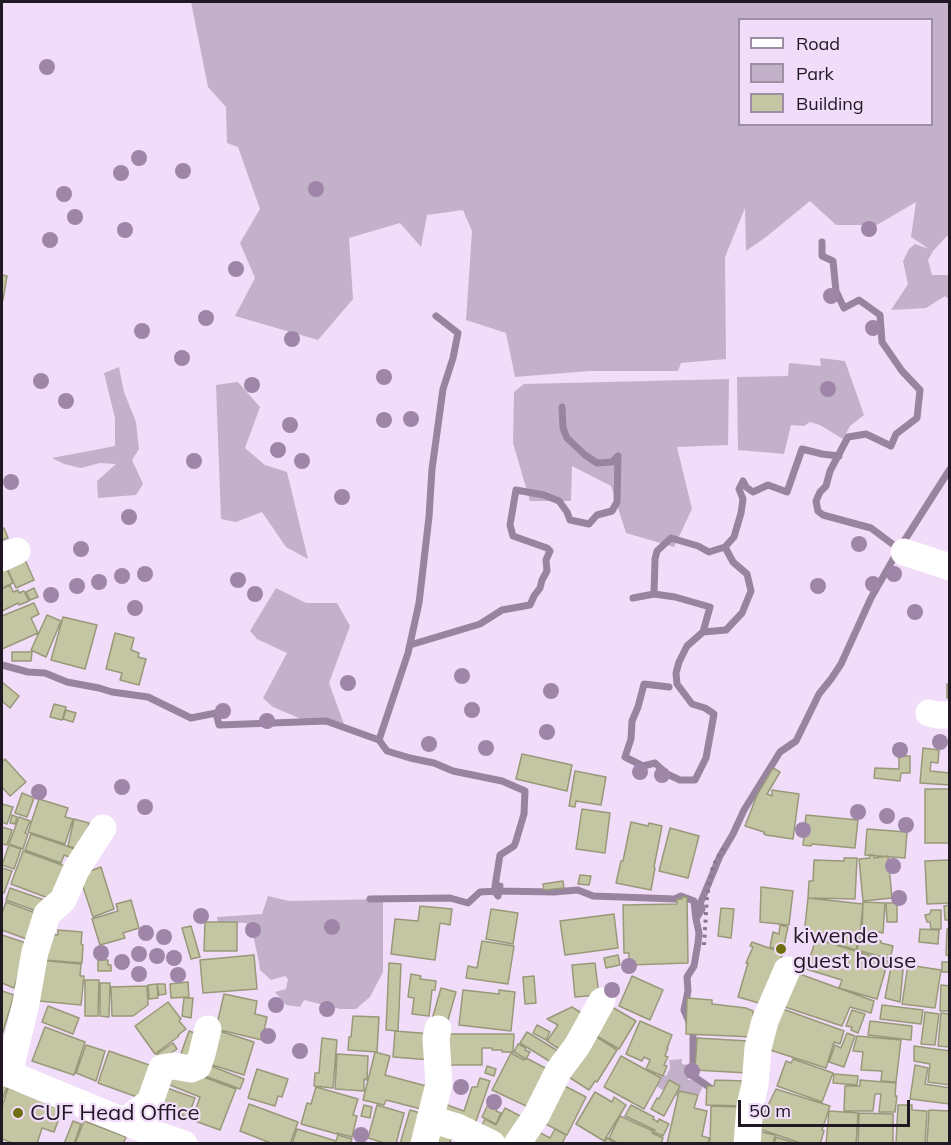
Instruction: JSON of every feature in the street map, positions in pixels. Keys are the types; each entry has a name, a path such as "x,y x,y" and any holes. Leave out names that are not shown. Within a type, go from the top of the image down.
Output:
{"street":[{"path":"904,552 950,567"},
{"path":"103,828 76,870 63,900 47,914 35,952 26,1003 5,1072 125,1121 154,1138 184,1143"},
{"path":"747,1143 758,1048 765,1021 787,969"},
{"path":"517,1143 536,1116 560,1070 577,1046 602,1002"},
{"path":"125,1121 150,1102 162,1068 174,1066 191,1069 198,1066 208,1029"},
{"path":"438,1029 436,1038 439,1084 427,1131 458,1127 492,1143"}],"path":[{"path":"704,945 707,896 713,866 726,844"}],"green space":[{"path":"191,2 949,2 949,235 933,251 928,260 932,275 949,275 949,299 945,296 926,308 891,310 908,284 903,261 909,249 915,244 929,249 911,237 916,202 877,225 836,225 810,201 746,251 745,208 725,257 726,359 681,363 678,371 589,371 515,377 506,333 466,320 472,231 463,210 427,215 421,247 400,223 349,238 353,299 318,340 235,316 255,278 240,243 260,209 238,147 227,143 226,107 208,87"},
{"path":"820,358 845,361 864,415 850,426 843,439 820,425 810,422 804,426 791,425 784,454 738,450 737,377 788,376 789,363 821,366"},
{"path":"119,367 124,392 136,422 139,449 132,460 143,484 136,495 98,498 97,481 116,464 100,463 81,468 52,458 115,446 115,418 104,373"},
{"path":"729,379 728,445 677,447 692,509 674,547 626,533 611,486 572,466 571,501 530,501 513,443 514,392 524,384"},
{"path":"238,382 260,407 245,448 265,465 287,472 308,559 286,547 262,512 236,522 221,519 216,385"},
{"path":"276,588 306,603 337,603 350,626 329,683 345,727 306,721 273,707 263,698 287,653 257,639 250,631"},
{"path":"268,896 289,901 383,899 383,972 370,997 356,1009 340,1009 304,1000 300,1007 286,1005 275,992 286,989 288,979 285,976 271,980 260,970 253,935 246,923 218,922 217,917 262,914"},
{"path":"682,1059 682,1064 688,1065 688,1080 702,1078 702,1089 696,1099 681,1098 659,1088 654,1081 660,1073 666,1076 670,1068 669,1060"}],"building":[{"path":"2,275 7,276 3,300 2,299"},
{"path":"4,528 8,538 2,540 2,530"},
{"path":"22,553 34,580 16,588 4,561"},
{"path":"4,563 13,583 2,588 2,564"},
{"path":"10,585 13,592 24,591 29,601 19,605 18,603 2,611 2,589"},
{"path":"34,588 38,597 30,600 26,592"},
{"path":"34,603 39,614 31,618 38,633 2,649 2,616"},
{"path":"47,615 61,621 46,657 31,650"},
{"path":"63,617 97,625 85,669 51,660"},
{"path":"115,633 134,638 131,650 139,653 138,657 146,659 139,685 120,680 122,673 106,669"},
{"path":"12,652 32,652 31,661 12,661"},
{"path":"2,682 19,696 10,708 3,702 2,704"},
{"path":"947,684 950,684 950,698 947,698"},
{"path":"54,704 66,707 62,720 50,717"},
{"path":"66,710 76,713 73,722 63,719"},
{"path":"923,748 939,750 938,763 931,762 930,771 950,773 950,785 920,783"},
{"path":"522,754 572,765 567,791 516,779"},
{"path":"899,756 910,756 910,773 901,773 900,781 874,778 875,768 899,769"},
{"path":"5,759 26,782 10,796 2,787 2,762"},
{"path":"773,768 780,772 767,794 772,796 772,790 799,794 793,839 766,835 764,832 745,826 757,795"},
{"path":"575,771 606,777 601,805 576,801 575,807 569,806"},
{"path":"925,789 950,789 950,843 925,843"},
{"path":"22,793 34,798 27,817 15,813"},
{"path":"39,799 68,808 65,817 73,819 65,844 28,832"},
{"path":"2,804 13,807 7,824 2,822"},
{"path":"582,809 610,813 605,853 576,849"},
{"path":"12,815 17,817 15,824 10,823"},
{"path":"806,815 858,820 855,848 803,845"},
{"path":"19,817 30,821 25,833 28,834 23,849 9,844"},
{"path":"74,819 89,823 82,850 68,846"},
{"path":"631,822 662,826 651,890 616,883"},
{"path":"2,827 12,830 7,845 2,844"},
{"path":"670,828 699,836 688,878 659,871"},
{"path":"867,829 907,832 905,858 865,855"},
{"path":"31,834 81,851 77,860 64,855 61,863 25,850"},
{"path":"9,845 21,849 14,869 2,865"},
{"path":"23,851 73,869 51,899 11,884"},
{"path":"869,855 874,855 874,858 888,856 892,898 863,901 859,859 870,858"},
{"path":"844,858 857,858 855,899 808,898 809,881 813,881 814,860 844,861"},
{"path":"950,860 950,903 927,904 925,861"},
{"path":"101,867 114,909 93,917 79,875"},
{"path":"2,868 12,871 4,893 2,892"},
{"path":"580,875 591,876 589,885 578,884"},
{"path":"563,881 564,888 544,890 543,884"},
{"path":"761,887 793,891 789,925 760,922"},
{"path":"10,888 47,901 42,913 6,900"},
{"path":"682,897 687,897 688,963 629,965 629,953 624,953 623,905 677,904 677,899 682,899"},
{"path":"808,898 863,904 856,950 814,936 804,935"},
{"path":"131,900 139,928 123,933 125,938 100,945 92,919 118,911 116,904"},
{"path":"6,902 41,915 32,941 2,930 2,914"},
{"path":"863,902 885,903 883,933 874,931 874,935 862,934"},
{"path":"886,903 897,903 897,922 887,922"},
{"path":"950,905 950,920 945,920 944,906"},
{"path":"420,906 452,909 450,925 440,923 435,960 391,954 395,919 418,921"},
{"path":"721,908 734,909 731,938 718,936"},
{"path":"491,909 518,913 513,944 486,939"},
{"path":"931,910 941,910 941,929 931,929 930,922 927,922 925,915 930,914"},
{"path":"614,914 618,948 565,955 560,921"},
{"path":"205,922 237,922 237,951 204,951"},
{"path":"780,925 788,927 783,950 770,947 773,932 779,934"},
{"path":"191,926 200,957 191,959 182,928"},
{"path":"920,929 939,930 938,944 919,942"},
{"path":"947,929 950,929 950,956 946,955"},
{"path":"58,930 82,932 82,963 44,960 46,934 58,935"},
{"path":"2,935 29,944 14,988 2,983"},
{"path":"863,936 893,946 890,959 857,950 860,938"},
{"path":"816,939 888,961 877,999 839,988 842,980 806,969"},
{"path":"482,941 514,946 508,984 466,978 468,966 477,968"},
{"path":"752,942 783,953 766,1005 738,997 748,963 746,963 753,947 750,946"},
{"path":"254,955 257,989 203,993 200,960"},
{"path":"618,955 620,965 606,968 604,958"},
{"path":"38,960 81,964 80,976 84,976 81,1005 39,1001"},
{"path":"98,960 108,960 111,971 98,971"},
{"path":"942,962 950,962 950,972 942,972"},
{"path":"389,963 401,964 398,1031 386,1030"},
{"path":"595,963 599,995 575,997 572,965"},
{"path":"908,965 941,970 935,1008 902,1004"},
{"path":"891,967 903,970 900,1002 885,998"},
{"path":"797,973 874,1001 871,1013 850,1007 842,1026 782,1006"},
{"path":"411,974 421,976 420,979 436,981 435,990 432,990 429,1016 412,1014 414,998 408,997"},
{"path":"534,976 536,1003 525,1004 523,977"},
{"path":"632,976 663,990 650,1020 619,1006"},
{"path":"85,980 99,980 98,1016 85,1016"},
{"path":"188,982 189,997 171,998 170,984"},
{"path":"100,983 110,983 109,1017 100,1016"},
{"path":"157,984 165,984 166,994 159,995"},
{"path":"157,984 158,998 149,999 148,985"},
{"path":"941,985 950,986 950,1011 940,1011"},
{"path":"147,986 148,1005 133,1016 112,1016 111,987"},
{"path":"441,988 456,992 446,1027 431,1023"},
{"path":"463,990 499,994 499,990 515,992 511,1031 459,1025"},
{"path":"2,991 14,995 2,1035"},
{"path":"224,994 257,1001 255,1014 267,1017 262,1040 216,1029"},
{"path":"184,998 193,998 191,1018 182,1016"},
{"path":"687,998 712,1000 712,1004 753,1011 753,1037 686,1034"},
{"path":"168,1002 186,1029 155,1054 135,1026"},
{"path":"607,1004 636,1021 619,1049 590,1032"},
{"path":"882,1005 923,1010 921,1024 880,1019"},
{"path":"48,1006 79,1018 73,1034 42,1022"},
{"path":"572,1007 589,1018 567,1054 547,1041 558,1025 547,1019"},
{"path":"780,1008 844,1031 840,1044 834,1042 826,1068 767,1049"},
{"path":"852,1010 865,1014 858,1033 851,1030 852,1027 846,1026"},
{"path":"925,1012 939,1014 935,1045 921,1044"},
{"path":"941,1013 950,1014 950,1047 938,1046"},
{"path":"353,1016 379,1017 377,1052 348,1050"},
{"path":"640,1021 672,1035 665,1056 668,1057 664,1065 667,1066 663,1076 646,1069 650,1060 644,1057 642,1061 626,1054"},
{"path":"870,1021 912,1026 911,1040 868,1035"},
{"path":"537,1025 550,1032 546,1040 533,1033"},
{"path":"45,1027 85,1042 74,1075 32,1061"},
{"path":"213,1029 254,1042 244,1075 203,1062"},
{"path":"189,1031 203,1036 192,1067 178,1062"},
{"path":"395,1031 433,1034 431,1060 393,1057"},
{"path":"527,1032 566,1056 559,1067 520,1043"},
{"path":"589,1032 617,1050 597,1082 595,1081 589,1090 561,1072"},
{"path":"847,1033 855,1036 844,1067 829,1062 835,1045 841,1048"},
{"path":"442,1034 514,1034 513,1052 482,1048 482,1065 444,1065"},
{"path":"857,1036 901,1040 896,1082 881,1081 882,1071 861,1070 863,1052 853,1051"},
{"path":"322,1038 337,1040 333,1088 314,1086 315,1073 319,1073"},
{"path":"697,1038 748,1041 747,1073 695,1070"},
{"path":"173,1043 177,1049 161,1060 157,1054"},
{"path":"518,1044 530,1052 526,1059 514,1052"},
{"path":"86,1045 105,1051 96,1081 76,1073"},
{"path":"914,1046 950,1051 950,1085 928,1082 930,1064 914,1061"},
{"path":"109,1051 152,1066 140,1098 98,1083"},
{"path":"375,1052 390,1056 385,1075 430,1087 425,1110 386,1100 384,1105 363,1100"},
{"path":"511,1053 555,1073 537,1111 492,1090"},
{"path":"337,1054 368,1056 364,1091 335,1089"},
{"path":"621,1056 661,1078 644,1109 604,1087"},
{"path":"793,1059 833,1073 822,1102 777,1086 786,1061 791,1063"},
{"path":"201,1062 244,1079 240,1089 197,1073"},
{"path":"915,1065 928,1068 925,1084 950,1088 950,1104 910,1099"},
{"path":"487,1066 496,1069 494,1076 485,1073"},
{"path":"175,1069 190,1072 236,1089 220,1130 192,1120 200,1097 170,1085"},
{"path":"257,1069 288,1079 282,1097 278,1096 275,1106 248,1098"},
{"path":"2,1072 11,1076 2,1100"},
{"path":"834,1074 858,1076 857,1085 833,1083"},
{"path":"480,1078 490,1081 473,1130 434,1116 439,1102 464,1111 472,1087 477,1087"},
{"path":"669,1080 680,1086 664,1116 651,1109"},
{"path":"715,1080 744,1081 742,1106 706,1105 707,1086 714,1086"},
{"path":"860,1080 896,1083 895,1112 879,1112 881,1094 875,1094 873,1111 844,1111 845,1086 860,1086"},
{"path":"555,1081 586,1097 567,1135 536,1119"},
{"path":"316,1087 358,1099 353,1115 357,1116 352,1137 301,1124 307,1103 311,1104"},
{"path":"8,1088 63,1107 54,1132 42,1128 37,1144 15,1144 2,1139 2,1107"},
{"path":"167,1088 195,1098 188,1117 160,1107"},
{"path":"776,1089 830,1106 820,1144 803,1144 757,1128"},
{"path":"679,1091 698,1095 694,1108 707,1111 702,1136 709,1138 708,1144 667,1144"},
{"path":"595,1092 612,1102 614,1097 626,1105 604,1141 576,1124"},
{"path":"491,1098 500,1102 496,1111 501,1113 496,1124 482,1117"},
{"path":"249,1104 298,1122 290,1144 273,1144 240,1131"},
{"path":"364,1105 372,1107 370,1118 361,1116"},
{"path":"377,1105 404,1113 396,1144 368,1138"},
{"path":"631,1105 654,1117 653,1119 658,1122 659,1119 669,1124 663,1136 625,1116"},
{"path":"898,1105 912,1105 912,1110 927,1111 925,1144 896,1143"},
{"path":"711,1106 741,1107 739,1144 710,1144"},
{"path":"505,1108 522,1117 509,1144 478,1134 485,1119 496,1125"},
{"path":"410,1110 427,1115 419,1144 400,1144"},
{"path":"929,1110 950,1111 950,1144 927,1144"},
{"path":"829,1111 858,1113 856,1144 826,1144"},
{"path":"859,1113 893,1114 893,1144 858,1144"},
{"path":"620,1116 653,1131 652,1133 663,1138 661,1144 619,1144 609,1138"},
{"path":"73,1121 81,1124 74,1144 64,1144"},
{"path":"84,1121 126,1137 123,1144 75,1144"},
{"path":"297,1129 336,1141 338,1135 352,1139 350,1144 292,1144"},
{"path":"439,1129 453,1135 449,1144 432,1144"},
{"path":"533,1129 550,1138 555,1129 566,1135 562,1144 531,1144"},
{"path":"757,1131 775,1135 773,1144 755,1144"},
{"path":"776,1137 798,1144 774,1144"},
{"path":"607,1138 617,1144 604,1144"}],"waterway":[{"path":"822,242 822,256 833,261 836,291 844,308 859,300 880,315 882,342 902,371 920,390 917,418 896,434 891,446 866,434 848,437 830,471 826,486 816,501 818,511 823,515 871,528 899,549"},
{"path":"379,740 408,653 419,603 432,469 443,389 458,333 436,316"},
{"path":"562,407 563,428 567,438 585,455 597,463 612,462 618,456"},
{"path":"654,594 657,551 671,538 698,546 709,552 725,547 734,537 741,513 743,499 739,489 743,481 746,487 753,492 768,485 787,492 802,449 839,456"},
{"path":"410,645 480,624 502,610 530,605 547,571 546,560 550,551 513,536 510,525 516,490 544,495 559,501 570,520 589,524 597,515 612,511 617,502 618,456"},
{"path":"709,1087 693,1076 693,1031 684,1010 688,991 687,977 694,966 698,943 699,933 696,919 702,909 700,904 720,856 744,810 780,752 796,741 819,694 841,664 871,598 950,469"},
{"path":"669,687 644,684 632,721 631,739 625,757 643,766 655,763 667,774 680,780 695,780 706,758 714,714 692,704 677,684 676,673 687,646 703,632 726,630 742,613 751,591 747,574 733,562 725,547"},
{"path":"633,598 654,594 675,597 710,607 703,632"},
{"path":"2,665 28,672 45,673 67,682 112,692 148,697 191,718 216,713 219,725 326,721 379,740 387,751 434,763 453,771 502,781 525,791 524,814 516,841 514,846 500,855 495,886 498,896 500,886 497,891"},
{"path":"370,899 450,898 468,903 480,892 578,890 593,896 675,899 681,896 694,901 696,919"}],"place":[{"name":"kiwende guest house","path":"781,949"},
{"name":"CUF Head Office","path":"18,1113"}]}
